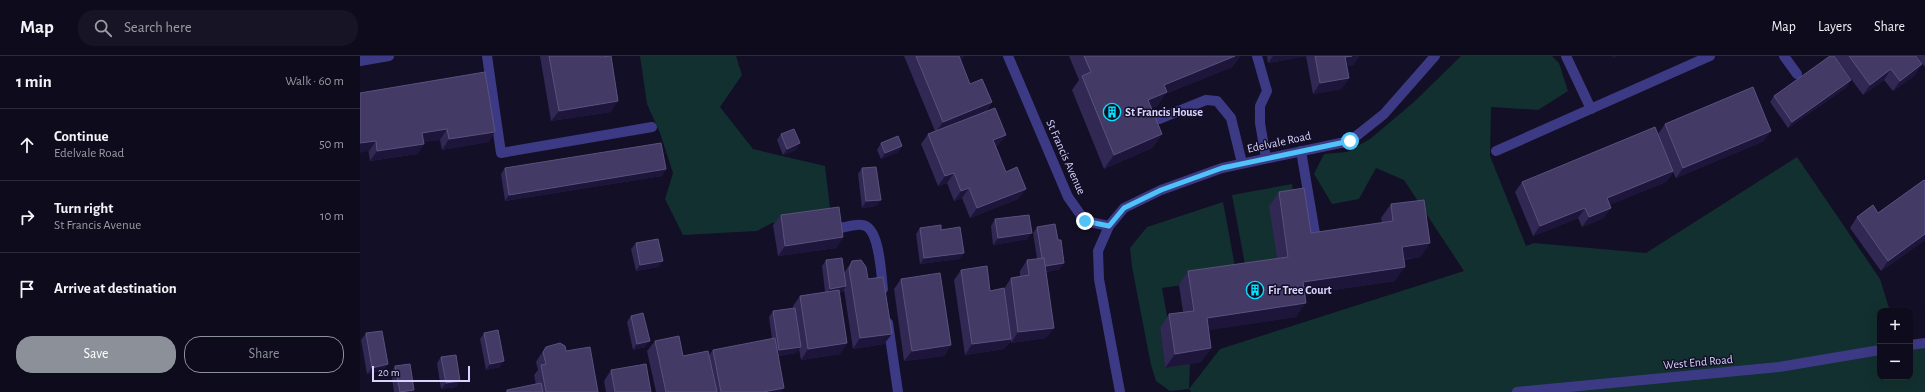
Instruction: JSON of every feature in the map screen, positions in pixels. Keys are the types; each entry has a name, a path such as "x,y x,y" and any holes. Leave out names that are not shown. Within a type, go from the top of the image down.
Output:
{"street":[{"path":"360,61 389,56"},
{"path":"487,56 501,153 652,127"},
{"name":"St Francis Avenue","path":"1008,56 1068,197 1085,221 1109,226"},
{"path":"1257,56 1267,91 1260,106 1260,124 1266,158"},
{"name":"Edelvale Road","path":"1109,226 1124,208 1161,190 1222,168 1350,141 1384,114 1435,56"},
{"path":"1566,56 1591,109"},
{"path":"1496,151 1710,56"},
{"path":"1784,56 1797,74"},
{"path":"1159,119 1206,100 1217,101 1231,118 1242,163"},
{"path":"1301,151 1317,245"},
{"path":"840,228 863,224 870,229 876,238 885,300"},
{"path":"1109,226 1098,251 1099,279 1120,392"},
{"path":"887,315 898,392"},
{"path":"1913,345 1925,343"},
{"name":"West End Road","path":"1518,392 1779,367 1877,351"}],"green space":[{"path":"640,56 736,56 742,75 720,107 753,149 825,166 831,216 772,223 757,231 683,235 665,199 673,173 660,133 647,104"},
{"path":"1461,56 1552,56 1559,63 1568,91 1538,110 1491,107 1490,156 1526,246 1534,243 1646,253 1797,157 1880,279 1889,308 1877,308 1877,380 1913,380 1913,345 1925,343 1925,392 1191,392 1189,389 1220,349 1464,271 1404,180 1376,168 1359,199 1332,204 1314,174 1324,154 1347,152 1370,139 1414,102"},
{"path":"1292,184 1294,202 1279,271 1247,275 1232,195"},
{"path":"1223,202 1237,277 1162,288 1169,327 1160,328 1165,367 1190,364 1189,389 1170,391 1156,381 1151,365 1132,267 1130,248 1147,227"}],"building":[{"path":"549,56 611,56 618,101 559,111"},
{"path":"916,56 959,56 970,84 982,79 992,102 943,122"},
{"name":"St Francis House","path":"1084,56 1235,56 1164,85 1167,92 1148,100 1162,134 1114,155 1082,76 1091,72"},
{"path":"1315,56 1352,56 1345,57 1349,78 1320,83"},
{"path":"1830,56 1834,56 1851,80 1792,122 1774,96"},
{"path":"1849,56 1916,56 1922,64 1900,81 1891,69 1870,85"},
{"path":"485,72 495,132 449,139 447,129 422,133 424,144 377,151 376,141 360,143 360,93"},
{"path":"1753,87 1771,131 1683,168 1665,124"},
{"path":"995,108 1006,135 993,140 1006,172 1017,167 1026,189 977,208 969,188 961,191 954,173 945,176 928,134"},
{"path":"1655,127 1673,171 1607,198 1611,208 1589,217 1585,208 1540,226 1522,182"},
{"path":"794,129 800,143 787,149 781,134"},
{"path":"898,136 902,146 885,153 881,143"},
{"path":"661,143 666,169 509,195 505,168"},
{"path":"876,167 881,200 866,201 862,168"},
{"path":"1924,180 1925,234 1888,261 1857,217 1873,205 1878,213"},
{"name":"Fir Tree Court","path":"1304,188 1311,233 1393,221 1391,204 1424,200 1430,243 1402,247 1405,267 1303,282 1306,303 1207,318 1211,348 1175,354 1169,314 1194,311 1188,271 1288,257 1279,192"},
{"path":"839,207 843,237 785,246 781,215"},
{"path":"1029,215 1032,233 998,238 995,219"},
{"path":"1055,224 1058,240 1061,240 1064,263 1045,266 1044,258 1042,258 1037,227"},
{"path":"941,225 941,230 960,227 964,253 924,258 920,228"},
{"path":"658,239 663,261 640,265 636,243"},
{"path":"842,258 846,286 830,289 826,260"},
{"path":"1044,258 1054,328 1018,332 1011,278 1029,275 1027,260"},
{"path":"861,260 866,267 868,279 883,277 892,334 860,338 849,269 852,261"},
{"path":"987,266 990,291 1004,288 1011,339 972,344 961,270"},
{"path":"940,273 951,345 912,351 901,279"},
{"path":"839,290 847,343 808,349 800,296"},
{"path":"795,308 801,347 779,350 773,311"},
{"path":"643,313 650,341 637,344 631,316"},
{"path":"498,330 504,361 490,364 484,333"},
{"path":"382,331 388,364 372,368 366,333"},
{"path":"679,336 683,356 708,351 717,392 666,392 655,341"},
{"path":"775,338 784,388 763,392 721,392 713,350"},
{"path":"560,343 565,346 566,351 590,347 598,392 546,392 541,365 546,364 543,352 546,347"},
{"path":"456,355 460,381 446,383 441,357"},
{"path":"410,364 414,390 400,392 395,366"},
{"path":"646,364 651,392 615,392 611,370"},
{"path":"541,383 543,392 507,392 507,390"}],"place":[{"name":"St Francis House","path":"1112,112"},
{"name":"Fir Tree Court","path":"1255,290"}],"route":[{"path":"1085,221 1109,226 1124,208 1161,190 1222,168 1350,141"}]}
